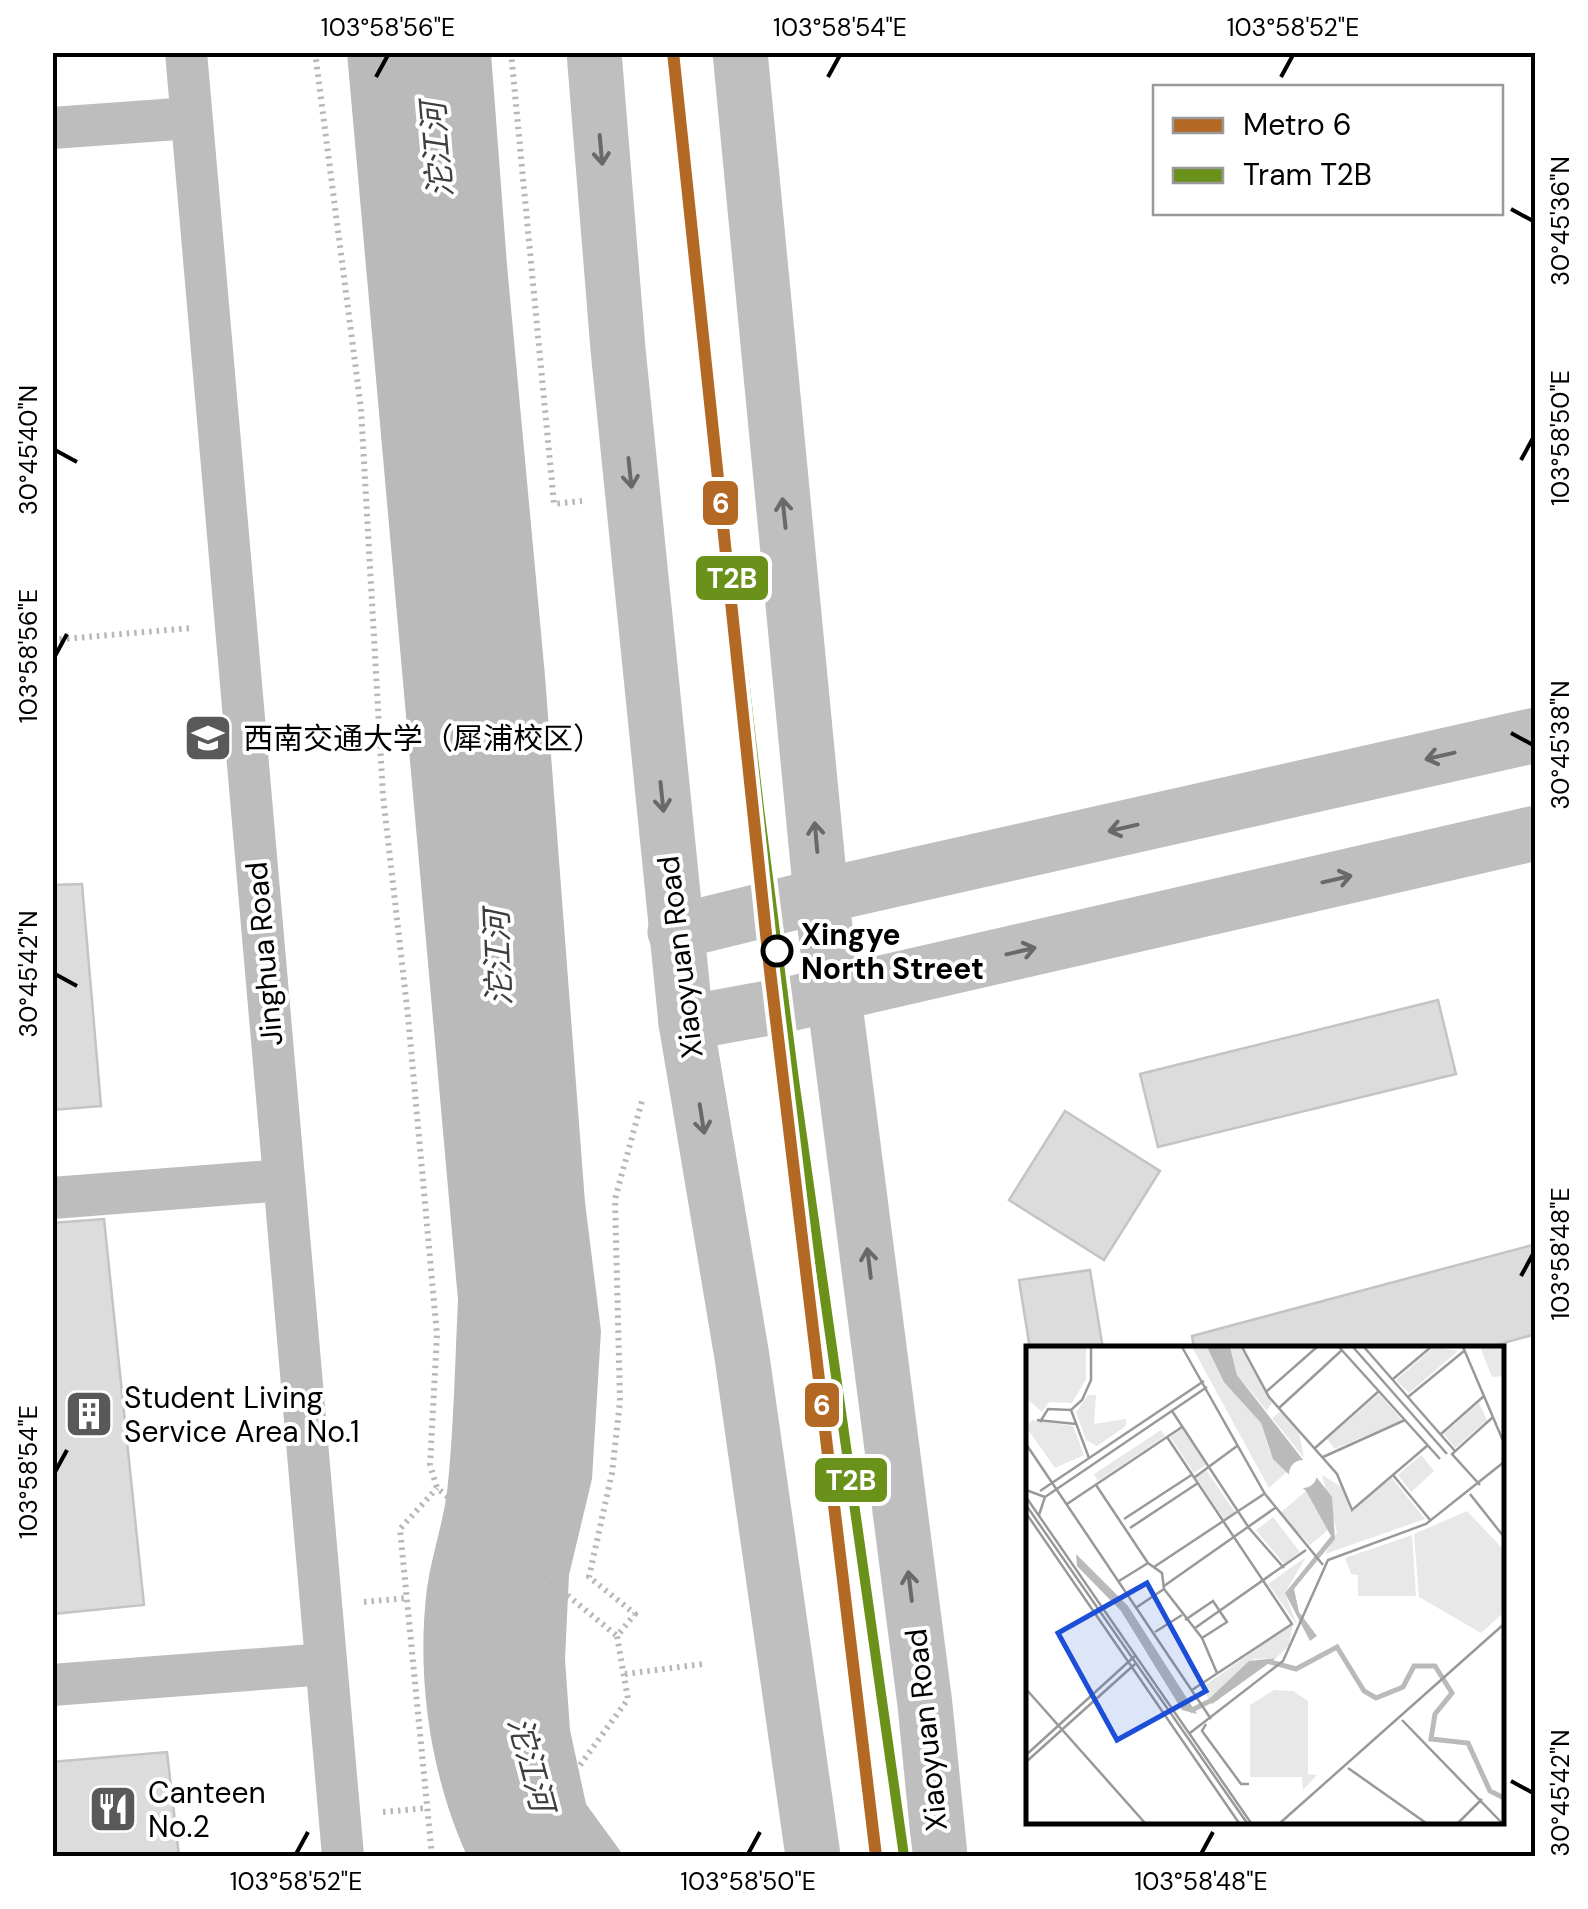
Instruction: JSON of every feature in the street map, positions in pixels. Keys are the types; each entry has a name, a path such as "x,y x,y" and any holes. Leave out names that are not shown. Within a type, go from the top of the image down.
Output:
{"street":[{"name":"Jinghua Road","path":"186,52 343,1856"},
{"name":"Xiaoyuan Road","path":"594,52 618,349 686,1023 742,1356 814,1856"},
{"name":"Xiaoyuan Road","path":"740,52 821,896 925,1705 940,1856"},
{"path":"52,128 191,118"},
{"path":"675,932 1536,735"},
{"path":"686,1023 834,994 1536,833"},
{"path":"52,1198 284,1180"},
{"path":"52,1685 326,1664"}],"path":[{"path":"315,52 361,409 383,796 437,1335 430,1465 437,1488 617,1636 628,1699 514,1856"},
{"path":"511,52 554,504 583,501"},
{"path":"52,640 236,624"},
{"path":"617,1636 635,1614 588,1577 612,1472 620,1400 615,1200 647,1082"},
{"path":"432,1856 400,1528 437,1488"},
{"path":"625,1674 702,1664"}],"water":[{"name":"沱江河","path":"347,53 491,53 545,676 585,1202 601,1331 592,1479 569,1575 565,1659 570,1730 586,1804 624,1856 467,1856 444,1792 429,1725 424,1622 429,1575 448,1483 458,1300"}],"building":[{"path":"82,884 101,1106 52,1110 52,885"},
{"path":"1438,1000 1456,1074 1158,1147 1140,1074"},
{"path":"1065,1111 1160,1171 1104,1260 1009,1200"},
{"name":"Student Living Service Area No.1","path":"104,1219 144,1605 52,1614 52,1223"},
{"path":"1536,1244 1536,1334 1493,1346 1194,1346 1192,1336"},
{"path":"1090,1270 1103,1346 1030,1346 1019,1280"},
{"name":"Canteen No.2","path":"167,1752 179,1856 52,1856 52,1762"}],"metro line":[{"name":"6","path":"673,52 769,962 876,1856"}],"tram line":[{"name":"T2B","path":"671,52 794,1080 904,1856"}],"place":[{"name":"西南交通大学（犀浦校区）","path":"208,738"},
{"name":"Xingye North Street","path":"777,951"},
{"name":"Student Living Service Area No.1","path":"89,1414"},
{"name":"Canteen No.2","path":"113,1809"}]}
